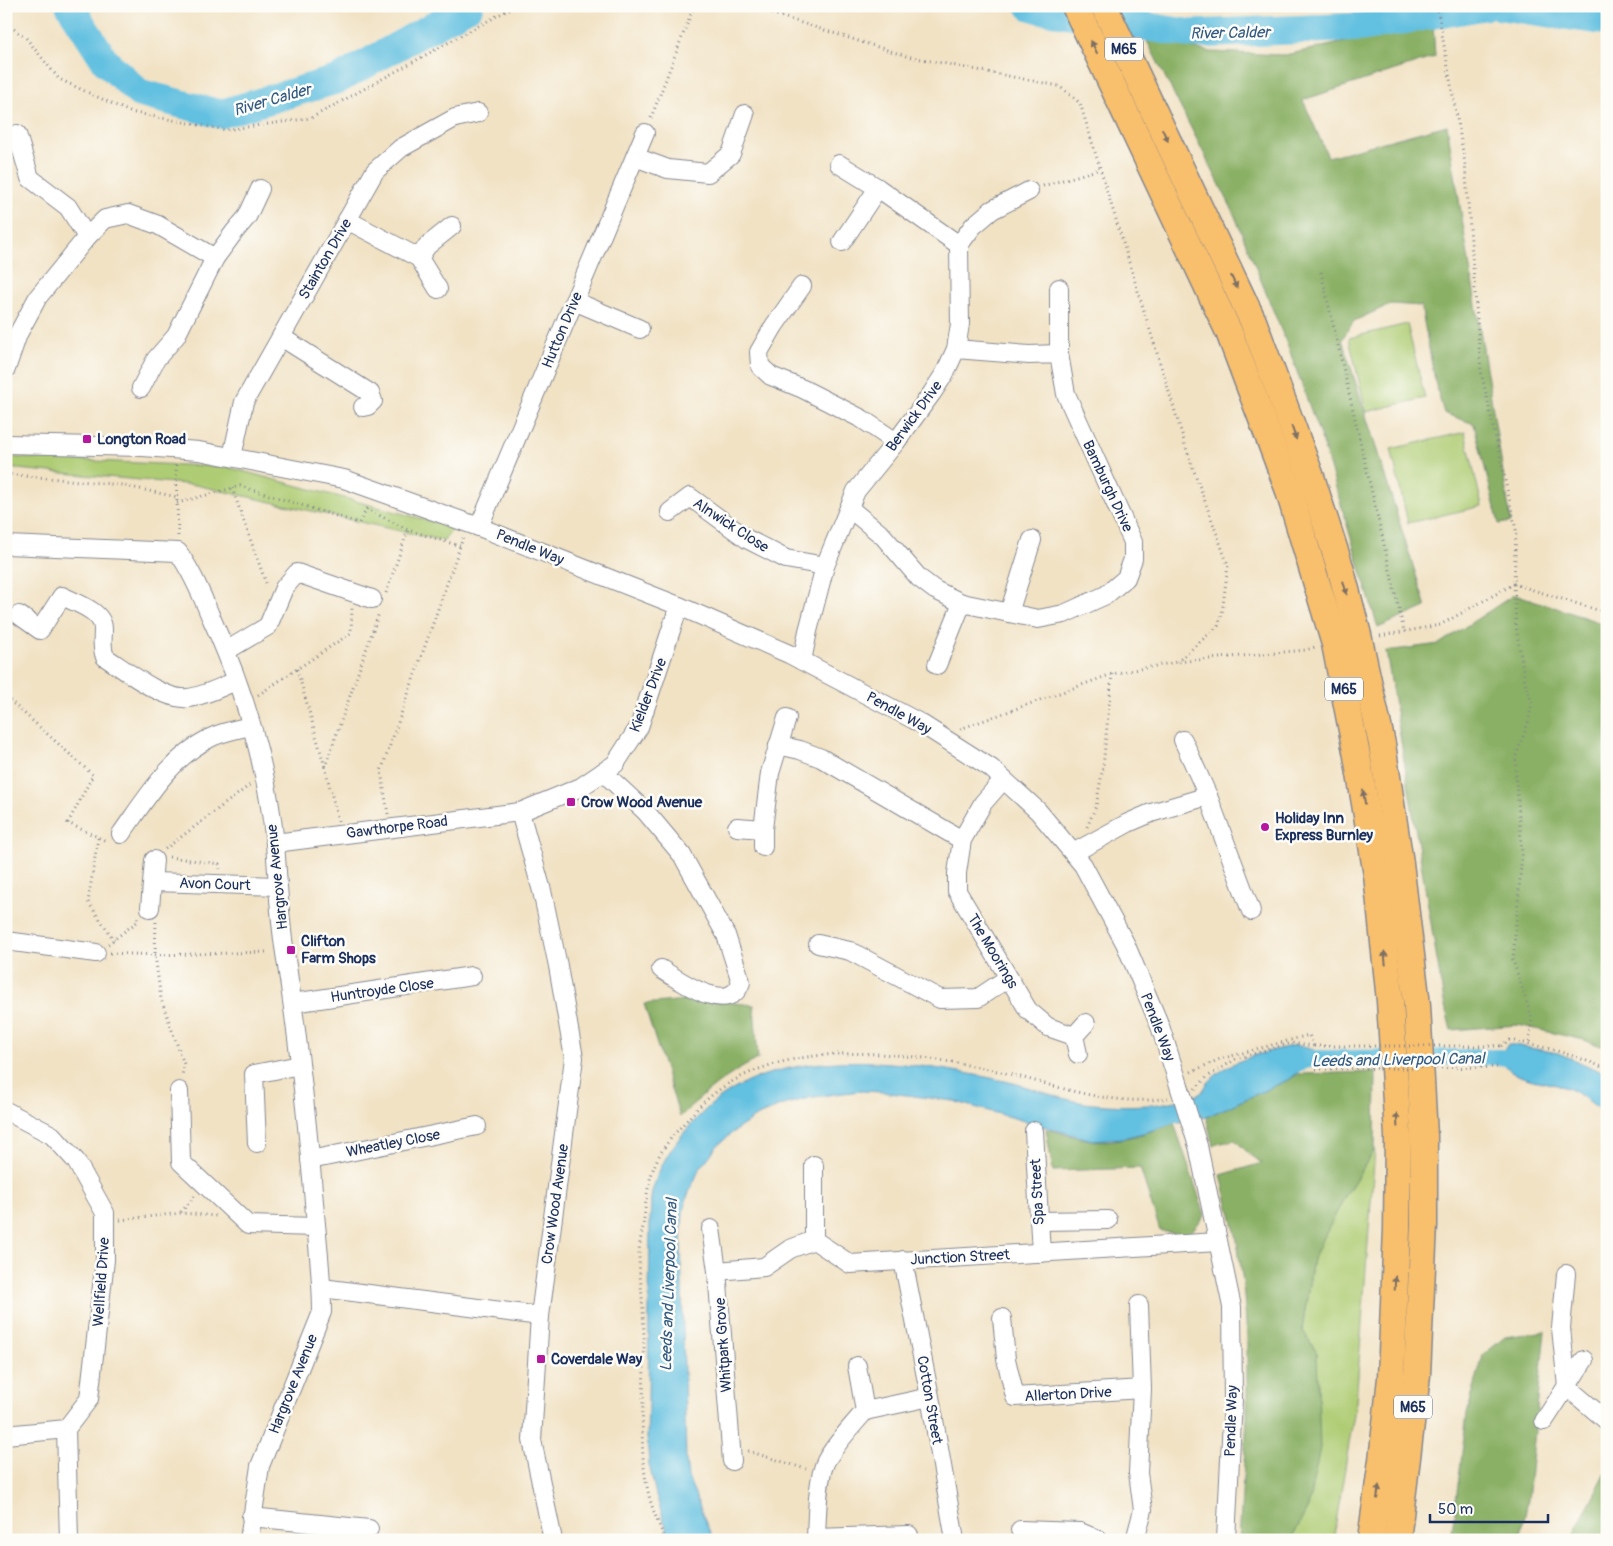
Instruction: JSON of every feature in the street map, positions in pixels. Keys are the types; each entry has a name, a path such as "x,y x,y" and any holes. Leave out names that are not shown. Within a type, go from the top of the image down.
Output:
{"highway":[{"name":"M65","path":"1075,6 1229,332 1288,488 1335,644 1357,756 1377,875 1390,1001 1398,1136 1397,1228 1391,1378 1371,1540"},
{"name":"M65","path":"1104,6 1253,321 1310,477 1340,567 1358,636 1383,753 1400,863 1417,1005 1424,1136 1422,1273 1417,1375 1397,1540"},
{"path":"1411,1540 1427,1402 1429,1324 1422,1273"},
{"path":"1353,1540 1376,1391 1393,1331"}],"street":[{"name":"Stainton Drive","path":"232,457 244,402 375,171 401,148 455,118 478,113"},
{"path":"635,157 668,170 708,173 730,154 744,114"},
{"name":"Hutton Drive","path":"474,525 574,302 646,133"},
{"path":"17,134 30,178 68,207 87,236"},
{"path":"840,164 878,188 959,245 973,226 992,210 1029,191"},
{"path":"842,242 878,188"},
{"path":"141,388 156,359 179,330 215,258 247,217 260,189"},
{"path":"6,369 18,334 38,297 87,236 105,219 128,214 158,225 215,258"},
{"path":"347,220 418,258 438,289"},
{"path":"418,258 427,246 452,226"},
{"name":"Berwick Drive","path":"802,661 825,566 856,491 896,442 932,393 945,373 956,349 960,324 959,245"},
{"path":"802,286 774,326 759,352 760,366 771,376 803,389 862,419 896,442"},
{"name":"Bamburgh Drive","path":"849,508 883,536 919,578 935,590 962,603 1038,619 1064,614 1106,595 1126,578 1133,559 1133,542 1066,394 1058,354 1058,288"},
{"path":"574,302 640,329"},
{"path":"281,337 370,393 373,401 368,406 363,407"},
{"path":"956,349 1029,355 1058,354"},
{"name":"Pendle Way","path":"6,444 199,451 344,479 474,525 679,606 802,661 920,723 991,768 1081,849 1083,865 1125,943 1160,1026 1176,1087 1198,1146 1232,1307 1233,1399 1226,1540"},
{"name":"Alnwick Close","path":"670,512 690,498 747,539 786,559 825,566"},
{"path":"1009,613 1032,540"},
{"path":"6,545 178,552"},
{"name":"Hargrove Avenue","path":"178,552 190,570 226,651 251,726 263,776 275,843 277,886 300,1065 322,1288 322,1312 260,1466 249,1540"},
{"path":"226,651 268,626 284,588 297,573 379,602"},
{"path":"19,615 40,630 62,596 94,613 101,619 104,629 102,649 105,657 156,689 172,696 187,698 236,681"},
{"path":"937,666 962,603"},
{"name":"Kielder Drive","path":"520,812 581,787 615,764 639,727 679,606"},
{"path":"763,847 763,828 770,773 787,718"},
{"path":"121,834 164,776 182,756 210,737 251,726"},
{"path":"1183,740 1208,796 1251,911"},
{"path":"778,745 800,750 821,758 962,840"},
{"path":"603,772 646,812 682,855 726,935 741,982 739,989 733,994 720,996 706,994 688,987 661,969"},
{"name":"The Moorings","path":"1003,780 982,803 962,840 957,873 957,891 1028,1010 1048,1027 1074,1036"},
{"path":"1081,849 1128,823 1208,796"},
{"name":"Gawthorpe Road","path":"275,843 520,812"},
{"name":"Crow Wood Avenue","path":"520,812 542,891 558,966 574,1058 540,1316 532,1440 553,1540"},
{"path":"737,827 763,828"},
{"path":"150,908 154,860"},
{"name":"Avon Court","path":"153,882 277,886"},
{"path":"6,941 96,953"},
{"path":"818,944 850,951 940,999 978,998 1008,978"},
{"name":"Huntroyde Close","path":"293,1003 472,976"},
{"path":"1078,1054 1074,1036 1086,1023"},
{"path":"258,1143 254,1074 300,1065"},
{"path":"179,1091 181,1162 244,1222 316,1227"},
{"name":"Wellfield Drive","path":"6,1111 52,1135 76,1161 105,1213 105,1260 89,1399 66,1429"},
{"name":"Wheatley Close","path":"310,1160 476,1126"},
{"name":"Spa Street","path":"1034,1132 1041,1253"},
{"path":"717,1271 764,1267 790,1249 814,1240 814,1165"},
{"path":"1039,1221 1108,1220"},
{"name":"Whitpark Grove","path":"711,1229 717,1271 731,1453"},
{"name":"Junction Street","path":"814,1240 850,1264 1218,1242"},
{"name":"Cotton Street","path":"903,1260 930,1397 955,1540"},
{"path":"1566,1274 1561,1328 1567,1387 1607,1421"},
{"path":"322,1288 540,1316"},
{"path":"1135,1540 1143,1510 1138,1473 1142,1389 1139,1304"},
{"name":"Allerton Drive","path":"1002,1318 1006,1359 1015,1397 1142,1389"},
{"path":"1544,1421 1584,1360"},
{"path":"857,1366 865,1411"},
{"path":"909,1535 814,1539 820,1484 825,1462 848,1430 865,1411 930,1397"},
{"path":"6,1435 66,1429 69,1540"},
{"path":"251,1518 369,1530"},
{"path":"1020,1530 1080,1532 1098,1540"}],"path":[{"path":"6,23 26,38 59,79 130,112 226,130 311,118 515,6"},
{"path":"646,133 694,6"},
{"path":"748,6 906,56 1059,86 1080,102 1189,457 1228,565 1222,613 1218,626 1177,662"},
{"path":"1437,6 1465,163 1481,370 1516,530 1514,584 1516,628 1525,682 1532,704 1528,723 1516,756 1522,854 1513,960 1532,1018 1529,1044"},
{"path":"1029,191 1100,169"},
{"path":"1321,272 1404,631"},
{"path":"1605,374 1607,385"},
{"path":"175,450 178,552"},
{"path":"6,474 121,485 177,497"},
{"path":"177,503 240,486 359,523 367,510 408,530 460,546"},
{"path":"232,488 275,609"},
{"path":"390,828 380,771 460,546 474,525"},
{"path":"325,767 379,602 408,530"},
{"path":"1380,636 1440,625 1514,584 1607,614"},
{"path":"244,704 351,633 352,592"},
{"path":"941,736 1112,674 1177,662 1306,650 1318,646"},
{"path":"297,669 325,767 341,835"},
{"path":"1081,849 1096,806 1103,767 1112,674"},
{"path":"6,697 92,775 68,823 98,838 88,902 114,940 137,922 139,908 156,909 156,955 161,999 184,1064 179,1091"},
{"path":"154,860 219,807 263,776"},
{"path":"96,953 156,955 285,951"},
{"path":"665,1540 648,1492 644,1465 642,1436 645,1327 639,1253 648,1184 658,1158 680,1127 701,1105 729,1084 767,1066 796,1059 875,1054 916,1056 989,1069 1074,1092 1144,1101 1176,1087 1220,1059 1309,1035 1314,1046"},
{"path":"1194,1091 1207,1078 1236,1059 1291,1043 1314,1046 1501,1046 1509,1040 1564,1052 1607,1070"},
{"path":"1316,1069 1500,1067"},
{"path":"181,1213 206,1185"},
{"path":"105,1221 181,1213 244,1222"},
{"path":"731,1453 822,1474"}],"green space":[{"path":"1433,23 1435,57 1303,100 1328,157 1447,125 1511,522 1499,524 1474,424 1444,413 1436,386 1421,306 1391,304 1354,321 1342,339 1426,607 1378,628 1322,441 1290,352 1232,209 1146,39 1212,52 1285,55"},
{"path":"1407,324 1425,398 1366,412 1349,338"},
{"path":"1465,432 1482,506 1408,523 1391,449"},
{"path":"6,457 227,467 453,527 444,541 196,485 6,468"},
{"path":"1515,594 1607,625 1607,1048 1584,1040 1518,1025 1451,1030 1444,1002 1386,651 1439,644"},
{"path":"696,999 754,1005 758,1059 717,1085 680,1117 644,1004"},
{"path":"1376,1072 1375,1149 1345,1196 1313,1259 1302,1329 1317,1353 1320,1448 1308,1507 1291,1540 1239,1540 1247,1418 1247,1337 1243,1282 1236,1235 1221,1175 1262,1163 1251,1156 1235,1140 1213,1145 1206,1117 1298,1074"},
{"path":"1174,1123 1205,1215 1188,1236 1160,1231 1140,1168 1053,1171 1046,1129 1101,1141 1123,1139"},
{"path":"1375,1149 1356,1402 1333,1540 1291,1540 1308,1507 1317,1353 1302,1329 1313,1258 1345,1196"},
{"path":"1545,1331 1528,1500 1520,1540 1451,1540 1467,1414 1483,1355 1505,1337"},
{"path":"1607,1470 1607,1540 1574,1540 1575,1531"}],"water":[{"path":"1508,1044 1558,1053 1607,1074 1607,1114 1579,1094 1514,1073 1500,1057"},
{"path":"1296,1045 1314,1050 1315,1058 1290,1079 1206,1117 1174,1123 1123,1138 1092,1140 953,1101 862,1091 808,1098 780,1106 754,1118 732,1133 717,1146 699,1170 687,1197 683,1212 681,1241 686,1460 688,1477 713,1540 670,1540 656,1495 649,1464 647,1437 651,1195 661,1167 684,1132 699,1116 730,1091 766,1075 804,1065 845,1062 886,1063 928,1067 1005,1081 1085,1103 1134,1106 1154,1105 1197,1095 1201,1093 1214,1077 1227,1067 1269,1051"}],"waterway":[{"name":"River Calder","path":"70,6 106,62 139,93 220,114 339,79 469,6"},
{"name":"River Calder","path":"1030,6 1044,10 1192,34 1362,27 1431,15"},
{"name":"River Calder","path":"1444,13 1484,6"},
{"name":"River Calder","path":"1501,6 1607,21"},
{"name":"Leeds and Liverpool Canal","path":"1296,1064 1315,1058 1500,1057 1523,1061"}],"place":[{"name":"Longton Road","path":"87,439"},
{"name":"Crow Wood Avenue","path":"571,802"},
{"name":"Holiday Inn Express Burnley","path":"1265,827"},
{"name":"Clifton Farm Shops","path":"291,950"},
{"name":"Coverdale Way","path":"541,1359"}]}
